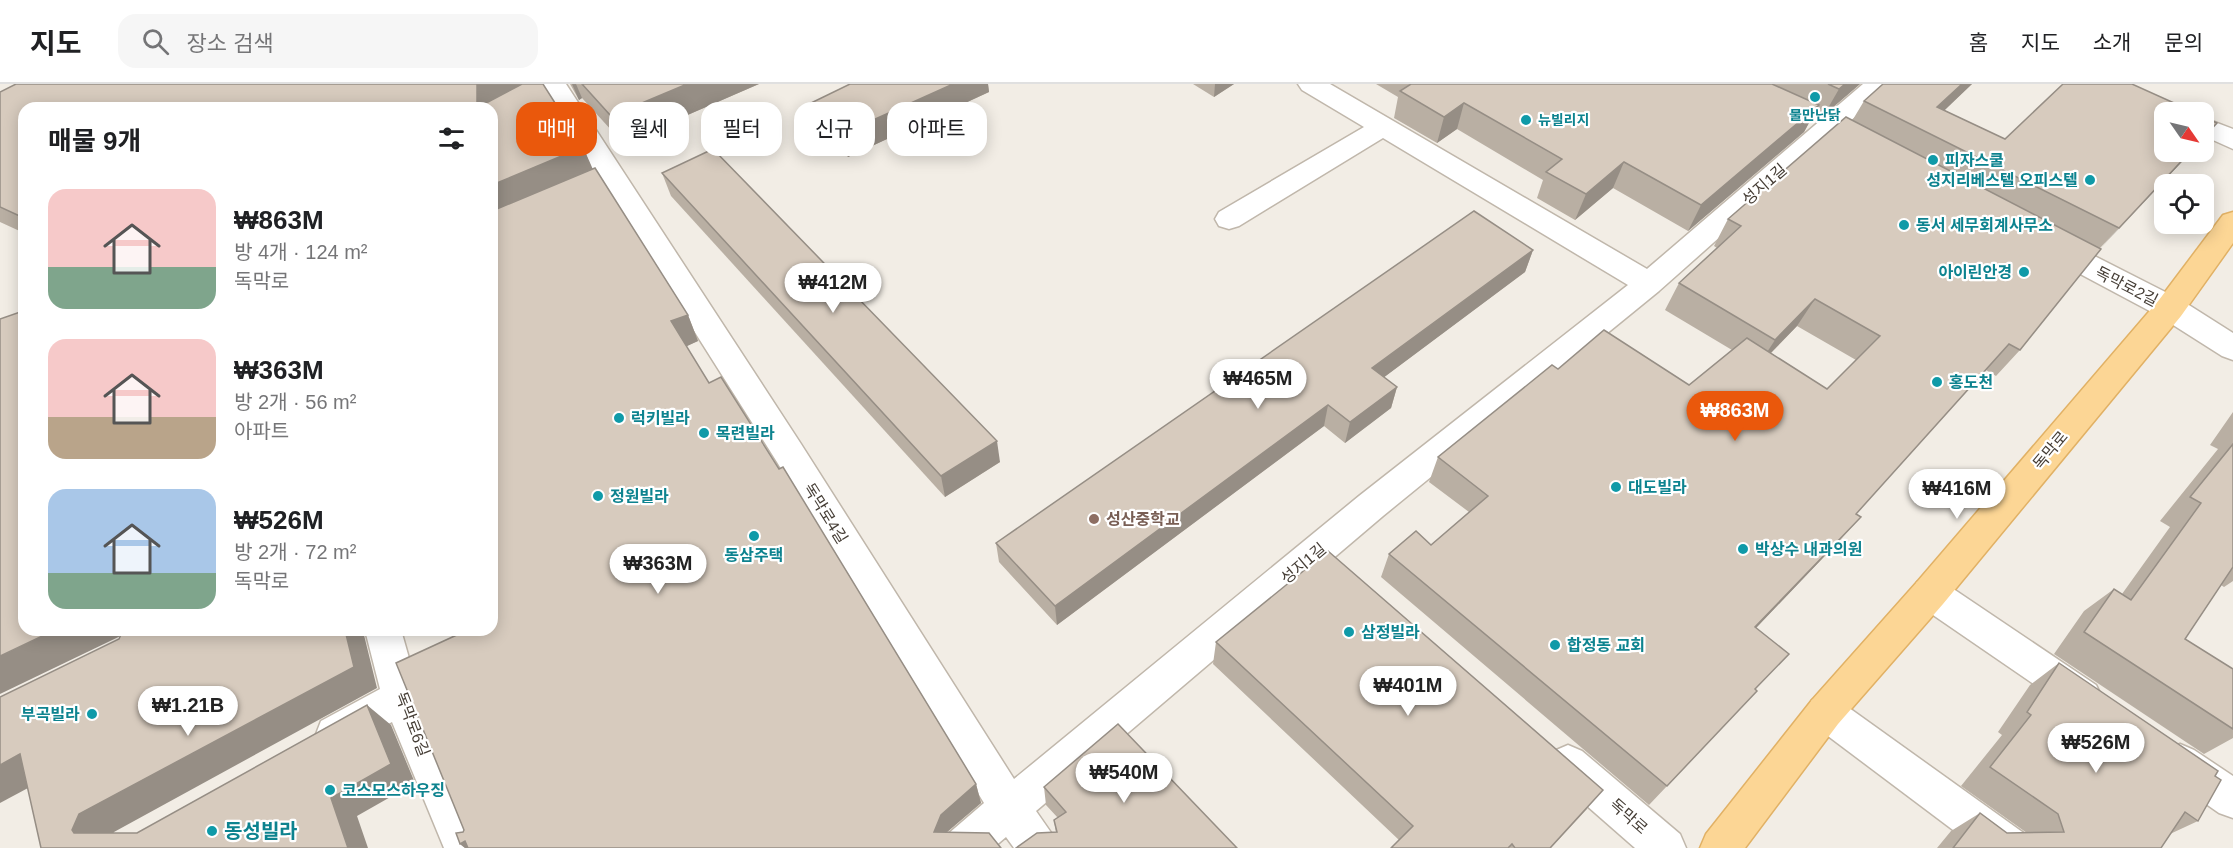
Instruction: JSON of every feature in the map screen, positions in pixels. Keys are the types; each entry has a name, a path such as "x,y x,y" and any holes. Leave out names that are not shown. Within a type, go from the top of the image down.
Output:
{"main road":[{"name":"독막로","path":"1720,848 1825,712 1930,593 2170,308 2233,222"}],"lane":[{"path":"1311,84 1649,284"},
{"name":"성지1길","path":"962,848 1009,807 1333,560 1879,84"},
{"name":"독막로4길","path":"549,89 604,183 789,453 1009,807 1038,848"},
{"path":"1229,219 1384,126"},
{"path":"2214,131 2233,140"},
{"name":"독막로2길","path":"2024,232 2170,308"},
{"path":"2170,308 2233,348"},
{"path":"1930,593 2106,713"},
{"name":"독막로6길","path":"385,636 401,697 464,848"},
{"path":"307,749 401,697"},
{"path":"1825,712 2011,848"},
{"name":"독막로","path":"1542,741 1666,848"},
{"path":"2155,746 2233,799"}],"building":[{"path":"16,84 477,84 477,102 18,102 18,215 0,207 0,92"},
{"path":"522,84 543,84 554,102 516,102 516,156 561,156 498,182 498,102 488,102"},
{"path":"582,84 687,84 644,102 609,102 609,114"},
{"path":"850,84 953,84 913,102 887,102 887,114 875,119 875,102 813,102"},
{"path":"1411,84 1772,84 1819,105 1701,205 1624,162 1586,194 1546,172 1562,159 1464,103 1444,117 1400,91"},
{"path":"1828,84 1845,84 1839,89"},
{"path":"1883,84 1962,84 1937,107 2005,139 2063,84 2132,84 2172,102 2154,102 2154,162 2181,162 2169,174 2154,174 2154,191 2119,228 1864,101"},
{"path":"1846,117 2101,249 2020,350 2009,344 1856,514 1861,517 1755,627 1789,654 1667,786 1389,554 1416,531 1431,545 1488,496 1438,457 1552,365 1558,369 1604,330 1689,385 1747,338 1827,389 1880,336 1815,299 1775,340 1679,283 1741,226 1728,219"},
{"path":"701,155 720,156 997,441 941,476 662,173"},
{"path":"595,168 688,315 671,321 709,383 721,377 779,469 783,467 976,784 941,815 934,832 989,833 1001,848 468,848 465,841 460,844 456,833 464,830 396,663 454,636 498,636 498,208"},
{"path":"1474,211 1533,250 1372,368 1397,387 1350,422 1328,405 1055,606 996,543"},
{"path":"18,313 18,636 42,636 0,656 0,319"},
{"path":"2233,444 2233,567 2185,639 2233,669 2233,729 2084,632 2114,589 2131,600 2201,503 2190,497"},
{"path":"1328,551 1603,790 1550,848 1515,848 1512,844 1508,848 1391,848 1413,826 1216,642"},
{"path":"120,636 346,636 354,667 79,814 72,830 74,833 137,833 367,705 391,764 331,798 348,848 41,848 20,754 0,765 0,697 119,639"},
{"path":"2059,663 2218,771 2215,776 2221,780 2198,821 2185,812 2161,848 1953,848 1980,813 2007,833 2064,832 2058,814 1990,767 2031,715 2027,712"},
{"path":"1118,724 1237,848 1016,848 1037,833 1057,832 1054,820 1066,812 1044,787"}],"place":[{"name":"물만난닭","path":"1815,97"},
{"name":"뉴빌리지","path":"1526,120"},
{"name":"피자스쿨","path":"1933,160"},
{"name":"성지리베스텔 오피스텔","path":"2090,180"},
{"name":"동서 세무회계사무소","path":"1904,225"},
{"name":"아이린안경","path":"2024,272"},
{"name":"홍도천","path":"1937,382"},
{"name":"럭키빌라","path":"619,418"},
{"name":"목련빌라","path":"704,433"},
{"name":"대도빌라","path":"1616,487"},
{"name":"정원빌라","path":"598,496"},
{"name":"성산중학교","path":"1094,519"},
{"name":"동삼주택","path":"754,536"},
{"name":"박상수 내과의원","path":"1743,549"},
{"name":"삼정빌라","path":"1349,632"},
{"name":"합정동 교회","path":"1555,645"},
{"name":"부곡빌라","path":"92,714"},
{"name":"코스모스하우징","path":"330,790"},
{"name":"동성빌라","path":"212,831"}]}
